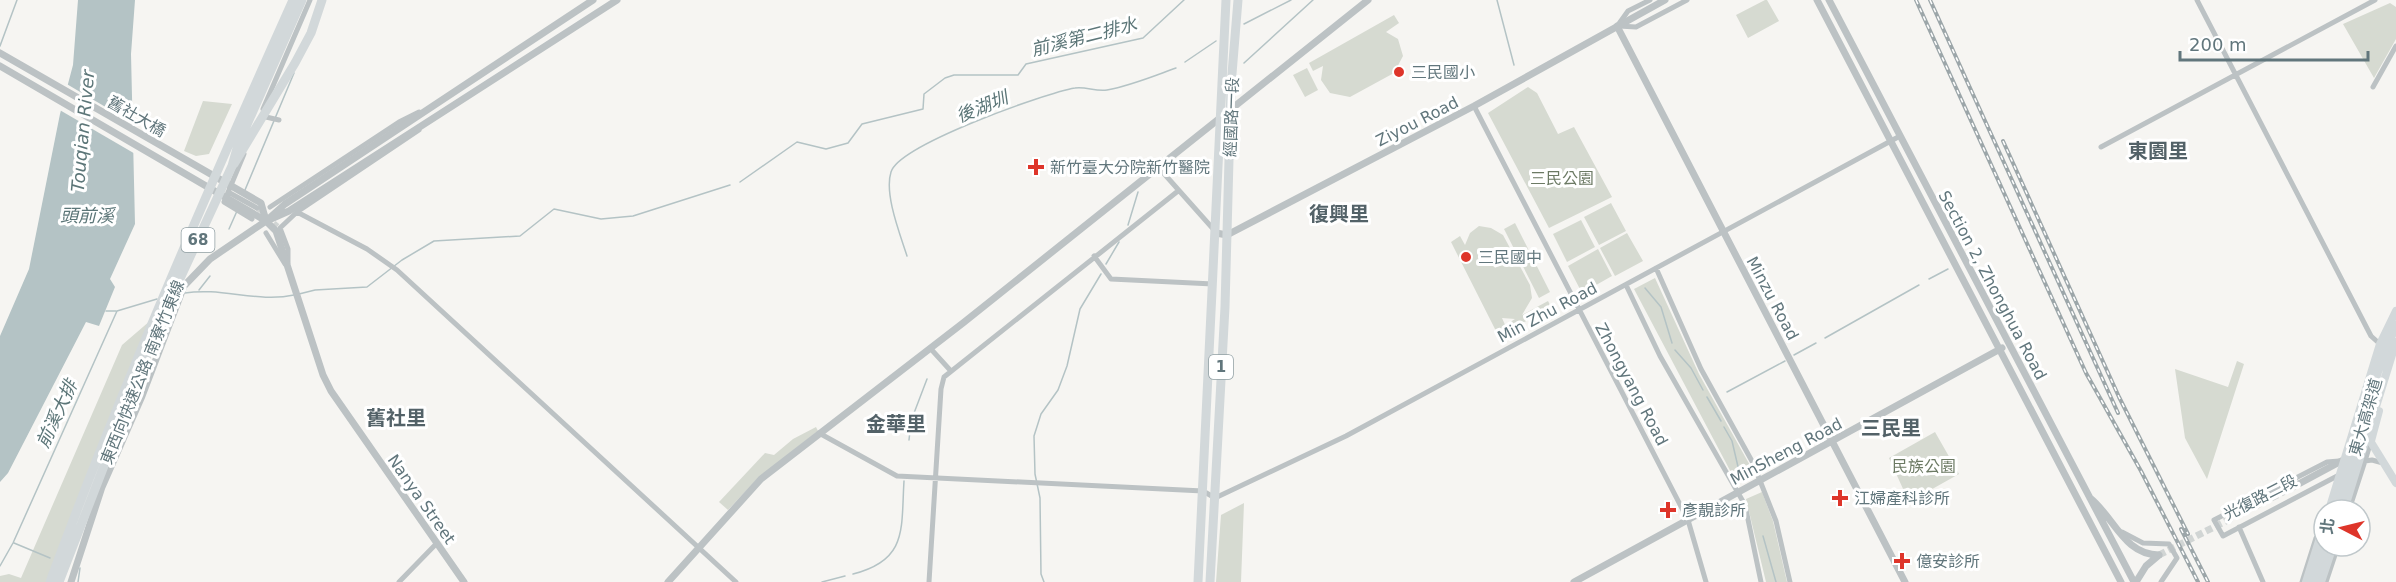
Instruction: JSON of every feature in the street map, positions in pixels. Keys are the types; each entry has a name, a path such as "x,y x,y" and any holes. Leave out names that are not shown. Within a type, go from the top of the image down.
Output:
{"main road":[{"name":"東西向快速公路 南寮竹東線","path":"59,582 62,562 88,476 170,277 293,0"},
{"name":"東西向快速公路 南寮竹東線","path":"50,582 62,562 159,324 232,166 250,117 302,0"},
{"path":"232,166 243,153 295,63 311,33 322,0"},
{"name":"1","path":"1198,582 1226,0"},
{"name":"經國路一段","path":"1227,235 1231,109 1238,0"},
{"name":"1","path":"1210,582 1227,235"},
{"path":"2331,498 2380,344 2396,311"},
{"name":"東大高架道","path":"2341,498 2378,372 2396,325"},
{"name":"東大高架道","path":"2348,498 2396,342"},
{"path":"2371,441 2395,358"},
{"path":"2357,420 2396,483"},
{"path":"2306,582 2314,558"},
{"path":"2313,582 2321,558"},
{"path":"2321,582 2329,558"},
{"path":"45,582 62,562"},
{"path":"62,562 68,582"}],"street":[{"path":"266,221 255,211 241,212 224,202 310,0"},
{"path":"68,582 100,485 135,402 142,396 184,286 210,259 266,221 285,204 593,0"},
{"path":"266,221 288,211 617,0"},
{"path":"668,582 761,479 1220,120 1368,0"},
{"path":"1617,26 1628,11 1650,0"},
{"name":"Ziyou Road","path":"1227,235 1474,106 1665,0"},
{"path":"1617,26 1636,27 1687,0"},
{"name":"Section 2, Zhonghua Road","path":"1817,0 2121,582"},
{"name":"Section 2, Zhonghua Road","path":"1829,0 2135,582"},
{"path":"2197,0 2372,336 2395,358"},
{"path":"2101,147 2375,0"},
{"name":"Minzu Road","path":"1617,26 1905,582"},
{"path":"524,45 530,55"},
{"path":"2373,87 2396,46"},
{"name":"舊社大橋","path":"0,53 255,211"},
{"name":"舊社大橋","path":"0,66 255,211"},
{"path":"253,133 266,117 268,96"},
{"name":"Zhongyang Road","path":"1474,106 1504,160 1578,310 1688,520 1705,582"},
{"path":"270,207 399,122 426,109"},
{"path":"266,117 279,120"},
{"path":"288,268 288,249 280,228 297,212 408,140 430,120"},
{"name":"Min Zhu Road","path":"1215,498 1346,436 1900,136"},
{"path":"1158,168 1216,233 1227,235"},
{"path":"929,582 941,389 950,370 1178,191"},
{"path":"228,192 247,202 276,231 288,268"},
{"path":"297,212 383,259 397,270 736,582"},
{"path":"266,233 288,268"},
{"path":"1094,256 1111,279 1213,284"},
{"name":"Nanya Street","path":"288,268 331,391 464,582"},
{"path":"1656,268 1701,369 1760,481 1776,521 1790,582"},
{"path":"1626,285 1660,356 1745,505 1761,582"},
{"name":"MinSheng Road","path":"1574,582 2010,344"},
{"path":"930,348 950,370"},
{"path":"819,433 897,476 1203,491 1215,498"},
{"path":"2344,460 2371,441"},
{"path":"2353,498 2371,441"},
{"name":"光復路二段","path":"2293,487 2344,460"},
{"name":"光復路二段","path":"2344,460 2328,462 2214,520 2223,536 2365,461"},
{"path":"2365,461 2372,460 2386,464"},
{"path":"2340,475 2348,472 2354,474 2358,482"},
{"path":"2088,495 2101,506 2135,549 2145,554 2159,555 2146,566 2135,582"},
{"path":"2239,527 2263,582"},
{"path":"2117,529 2143,543 2169,544 2177,558 2161,582"},
{"path":"399,582 436,543"},
{"path":"2302,582 2312,552"},
{"path":"2326,582 2334,558"}],"green space":[{"path":"1765,0 1779,21 1748,38 1736,15"},
{"path":"2390,3 2396,7 2396,39 2374,78 2343,24"},
{"path":"1394,15 1399,23 1386,32 1398,39 1403,56 1394,73 1350,97 1330,93 1321,80 1323,66 1313,71 1309,63"},
{"path":"1307,68 1318,90 1305,97 1293,75"},
{"name":"三民公園","path":"1528,87 1537,93 1558,134 1574,127 1612,197 1549,228 1488,113"},
{"path":"203,101 232,104 209,154 196,156 184,151"},
{"path":"1611,203 1626,231 1599,245 1584,217"},
{"path":"1581,220 1595,247 1567,262 1553,234"},
{"path":"1515,223 1550,292 1539,298 1504,229"},
{"path":"1479,226 1491,228 1503,235 1530,285 1532,298 1522,315 1548,301 1551,307 1510,330 1507,324 1515,319 1502,318 1506,327 1496,331 1451,242 1460,236 1465,245 1470,233"},
{"path":"1627,233 1643,261 1615,276 1600,248"},
{"path":"1598,249 1612,276 1582,293 1568,266"},
{"path":"1655,278 1699,374 1752,469 1734,478 1634,289"},
{"path":"158,314 46,582 0,582 0,576 9,574 21,578 122,345"},
{"path":"2237,361 2244,364 2207,479 2185,438 2175,369 2228,387"},
{"path":"816,427 818,431 757,479 728,510 719,502 765,453 774,455 793,439"},
{"name":"民族公園","path":"1935,432 1959,474 1909,502 1889,458"},
{"path":"1762,492 1773,521 1787,582 1766,582 1746,499"},
{"path":"1244,503 1241,582 1216,582 1221,515"}],"water":[{"name":"頭前溪","path":"78,0 135,0 131,54 135,224 110,279 115,287 99,326 86,322 8,473 0,482 0,336 29,269 60,114 73,65"}],"pier":[{"path":"65,83 136,125 137,155 58,109"}],"waterway":[{"path":"0,46 17,0"},
{"name":"前溪第二排水","path":"740,182 797,142 826,149 848,143 862,124 923,109 924,94 945,78 954,75 1018,75 1026,64 1143,38 1184,0"},
{"name":"後湖圳","path":"1244,24 1291,0"},
{"path":"1244,63 1313,0"},
{"path":"1497,0 1514,65"},
{"name":"後湖圳","path":"1185,62 1216,41"},
{"name":"後湖圳","path":"907,256 891,202 889,181 891,172 900,161 945,135 1035,99 1075,88 1103,90 1116,88 1176,68"},
{"name":"前溪大排","path":"245,190 294,73"},
{"name":"前溪第二排水","path":"299,294 315,290 367,287 402,260 434,241 520,236 554,209 601,219 633,216 730,185"},
{"path":"1128,225 1138,192"},
{"name":"前溪大排","path":"229,229 237,211"},
{"path":"1106,264 1119,242"},
{"path":"1929,279 1948,269"},
{"path":"1044,582 1041,574 1040,498 1035,474 1034,436 1041,414 1058,390 1067,366 1080,309 1101,274"},
{"name":"前溪大排","path":"199,290 210,276"},
{"path":"1825,338 1919,285"},
{"path":"1645,288 1661,307 1672,343"},
{"name":"前溪第二排水","path":"185,293 212,292 267,297 294,295"},
{"name":"前溪大排","path":"0,566 13,543 117,311 157,299"},
{"path":"106,311 116,311"},
{"path":"1794,355 1816,343"},
{"path":"1675,350 1691,368 1703,390"},
{"path":"1727,392 1785,361"},
{"name":"後湖圳","path":"909,440 911,421 927,379"},
{"path":"1707,397 1721,421"},
{"path":"1724,427 1732,441 1739,471"},
{"name":"後湖圳","path":"853,574 871,568 893,551 901,528 904,481"},
{"path":"1763,536 1776,582"},
{"path":"14,543 50,558"},
{"path":"78,582 80,568"},
{"name":"後湖圳","path":"822,582 845,576"}],"tunnel":[{"path":"257,208 280,228"},
{"path":"2159,555 2293,487"}],"railway":[{"path":"1916,0 2086,373 2141,471 2198,582"},
{"path":"1930,0 2118,413"},
{"path":"2003,141 2119,397 2188,534"},
{"path":"2181,529 2208,582"}],"place":[{"name":"三民國小","path":"1399,72"},
{"name":"新竹臺大分院新竹醫院","path":"1036,167"},
{"name":"三民國中","path":"1466,257"},
{"name":"江婦產科診所","path":"1840,498"},
{"name":"彥靚診所","path":"1668,510"},
{"name":"億安診所","path":"1902,561"}],"district":[{"name":"東園里","path":"2158,151"},
{"name":"復興里","path":"1339,214"},
{"name":"舊社里","path":"396,418"},
{"name":"金華里","path":"896,424"},
{"name":"三民里","path":"1891,428"}],"water label":[{"name":"Touqian River","path":"83,131"}]}
